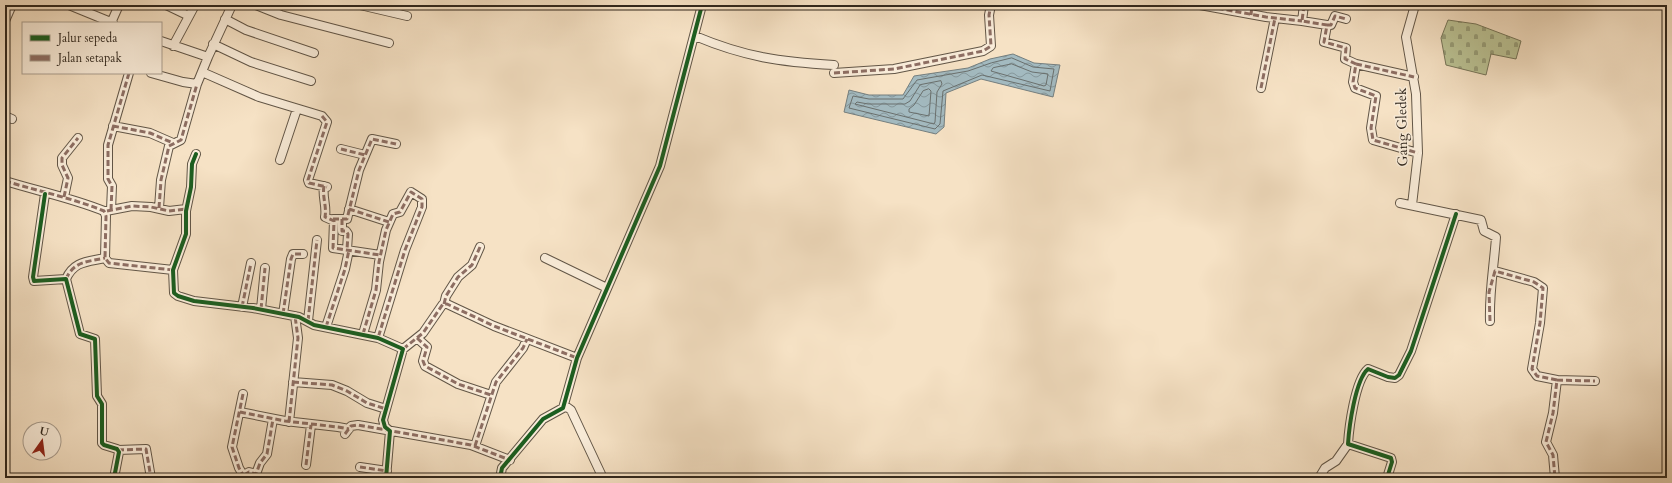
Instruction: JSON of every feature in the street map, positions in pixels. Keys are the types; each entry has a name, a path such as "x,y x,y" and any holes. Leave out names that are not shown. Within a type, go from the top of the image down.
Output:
{"street":[{"path":"5,21 12,5"},
{"path":"69,5 110,22"},
{"path":"112,22 119,5"},
{"path":"166,5 189,16"},
{"path":"173,46 195,5"},
{"path":"113,126 150,133 173,143 181,140 197,84 213,44 232,5"},
{"path":"256,5 281,15 389,43"},
{"path":"360,5 407,16"},
{"path":"500,478 502,468 545,416 561,409 564,405 577,358 636,225 660,166 702,5"},
{"path":"695,36 720,47 756,57 834,69 894,70 983,51 991,46 988,15 991,5"},
{"path":"1119,5 1154,5"},
{"path":"1200,5 1326,25 1331,25 1335,16 1346,19"},
{"path":"1251,14 1252,5"},
{"path":"1302,20 1304,5"},
{"name":"Gang Gledek","path":"1412,205 1418,153 1414,77 1406,37 1415,5"},
{"path":"1261,88 1275,18"},
{"path":"225,19 246,30 314,53"},
{"path":"1326,25 1324,42 1346,48 1345,60 1356,64 1414,77"},
{"path":"162,41 208,57"},
{"path":"213,44 251,62 311,80"},
{"path":"1356,64 1353,82 1354,88 1374,94 1377,98 1371,128 1373,140 1418,153"},
{"path":"202,72 259,97 322,116 327,122 308,180 309,183 325,186 323,197 327,208 325,216 333,219 347,218 365,155 373,139 396,144"},
{"path":"105,258 106,216 112,186 108,179 108,153 113,126 129,74"},
{"path":"155,74 183,82 197,84"},
{"path":"280,160 297,108"},
{"path":"64,197 68,178 62,166 62,158 78,138"},
{"path":"159,208 161,180 170,146 173,143"},
{"path":"341,149 365,155"},
{"path":"196,154 192,164 191,187 186,209 184,228 186,234 173,270 173,288 176,296 194,301 261,309 295,316 314,325 378,338 403,349"},
{"path":"5,180 45,194 64,197 107,211 132,206 159,208 169,211 186,209"},
{"path":"363,334 376,290 380,255 389,222 393,214 400,212 410,192 422,199 422,207 405,250 378,338"},
{"path":"45,194 33,277 34,281 66,279"},
{"path":"1400,203 1481,220 1484,230 1496,237 1494,271 1490,292 1490,321"},
{"path":"349,209 389,222"},
{"path":"1319,478 1325,468 1336,461 1348,444 1348,431 1354,405 1365,372 1369,369 1388,377 1395,378 1408,357 1428,304 1456,214"},
{"path":"333,219 333,248 380,255"},
{"path":"326,327 345,269 348,250 348,234 346,231 342,231 342,219"},
{"path":"308,321 316,240"},
{"path":"390,431 383,424 403,349 423,333 444,304 446,296 458,277 472,265 480,247"},
{"path":"283,314 291,259 293,254 303,254"},
{"path":"105,258 77,265 72,268 66,279 80,334 95,339 96,343 97,396 102,404 102,443 104,446 118,450 139,447 146,448 151,478"},
{"path":"105,258 112,264 173,270"},
{"path":"545,258 607,288"},
{"path":"242,307 251,263"},
{"path":"261,309 265,268"},
{"path":"1494,271 1529,281 1543,288 1540,324 1532,369 1537,376 1557,380 1595,381"},
{"path":"444,304 454,306 494,326 577,358"},
{"path":"289,422 298,338 295,316"},
{"path":"417,338 427,347 424,361 425,366 458,384 491,395"},
{"path":"475,446 496,382 523,348 527,339"},
{"path":"1555,478 1552,455 1546,442 1553,413 1557,380"},
{"path":"293,382 332,385 347,391 368,403 386,409"},
{"path":"243,394 232,447 239,468 244,477 249,472 256,474 260,463 266,456 273,419"},
{"path":"564,405 572,410 601,474"},
{"path":"240,412 289,422 338,427 347,432 353,425 358,424 475,446 510,460"},
{"path":"306,465 311,425"},
{"path":"360,467 386,475 390,431"},
{"path":"1348,444 1391,458 1392,462 1387,478"},
{"path":"114,478 118,450"}],"green space":[{"path":"1448,20 1476,24 1521,41 1516,59 1491,54 1486,75 1446,65 1441,38"}],"water":[{"path":"1013,54 1034,63 1060,65 1053,97 981,79 946,93 944,127 936,134 844,112 849,90 869,95 903,95 914,76 968,68 990,59"}],"marked path":[{"path":"834,73 894,69 983,51 991,46 989,15 991,5"},
{"path":"1119,5 1154,5"},
{"path":"1200,5 1266,17 1302,21"},
{"path":"1251,15 1252,5"},
{"path":"1304,5 1302,21 1327,25 1324,42 1346,48 1345,59 1356,64 1353,82 1355,88 1376,96 1371,128 1373,140 1418,153"},
{"path":"1327,25 1331,25 1335,16 1346,19"},
{"path":"1261,88 1275,18"},
{"path":"1356,64 1414,77"},
{"path":"111,210 112,186 108,179 108,145 129,74"},
{"path":"159,208 161,180 169,146 181,140 197,84"},
{"path":"322,116 327,122 308,180 309,183 327,187"},
{"path":"113,126 150,133 173,143"},
{"path":"64,197 68,178 62,165 62,158 78,138"},
{"path":"333,219 347,219 359,170 372,139 396,144"},
{"path":"341,149 365,155"},
{"path":"5,181 67,198 104,211 106,216 105,258 109,263 173,270"},
{"path":"324,186 325,217 334,221 333,248 380,255"},
{"path":"363,334 376,290 379,262 386,230 393,214 400,212 411,192 422,199 422,207 405,250 378,338"},
{"path":"107,211 132,206 151,207 169,211 186,209"},
{"path":"349,209 389,222"},
{"path":"342,219 342,231 346,231 348,234 347,250"},
{"path":"308,321 317,240"},
{"path":"444,304 446,296 458,277 472,265 480,247"},
{"path":"326,327 345,269 349,250"},
{"path":"283,314 291,259 293,254 303,254"},
{"path":"66,279 69,273 82,263 105,258"},
{"path":"242,307 251,263"},
{"path":"261,309 265,268"},
{"path":"1490,321 1489,292 1495,271 1534,282 1543,288 1540,323 1532,369 1537,376 1557,380 1553,413 1546,442 1553,455 1555,478"},
{"path":"403,349 423,333 443,304 447,304 494,326 577,358"},
{"path":"289,422 298,338 295,316"},
{"path":"417,338 427,347 423,361 425,366 458,384 491,395"},
{"path":"475,446 496,382 523,348 527,339"},
{"path":"1557,380 1595,381"},
{"path":"293,382 332,385 347,391 367,403 386,409"},
{"path":"243,394 232,447 239,468 245,478"},
{"path":"240,412 285,421 349,429"},
{"path":"244,475 249,472 256,474 260,463 267,454 273,419"},
{"path":"306,465 311,425"},
{"path":"345,434 351,426 358,425 471,445 510,460"},
{"path":"118,450 146,449 151,478"},
{"path":"360,467 387,471"}],"cycle path":[{"path":"500,478 502,468 543,419 563,408 577,358 660,166 702,5"},
{"path":"196,154 192,164 191,187 186,211 186,234 173,270 174,293 178,296 194,301 253,308 299,317 314,325 378,338 403,349 383,420 385,427 390,431 386,478"},
{"path":"45,194 33,277 34,281 66,279 80,334 95,339 97,396 102,404 102,443 117,449 119,452 114,478"},
{"path":"1387,478 1392,462 1391,458 1348,444 1351,416 1356,393 1363,375 1368,369 1388,377 1395,378 1399,375 1411,351 1456,214"}]}
